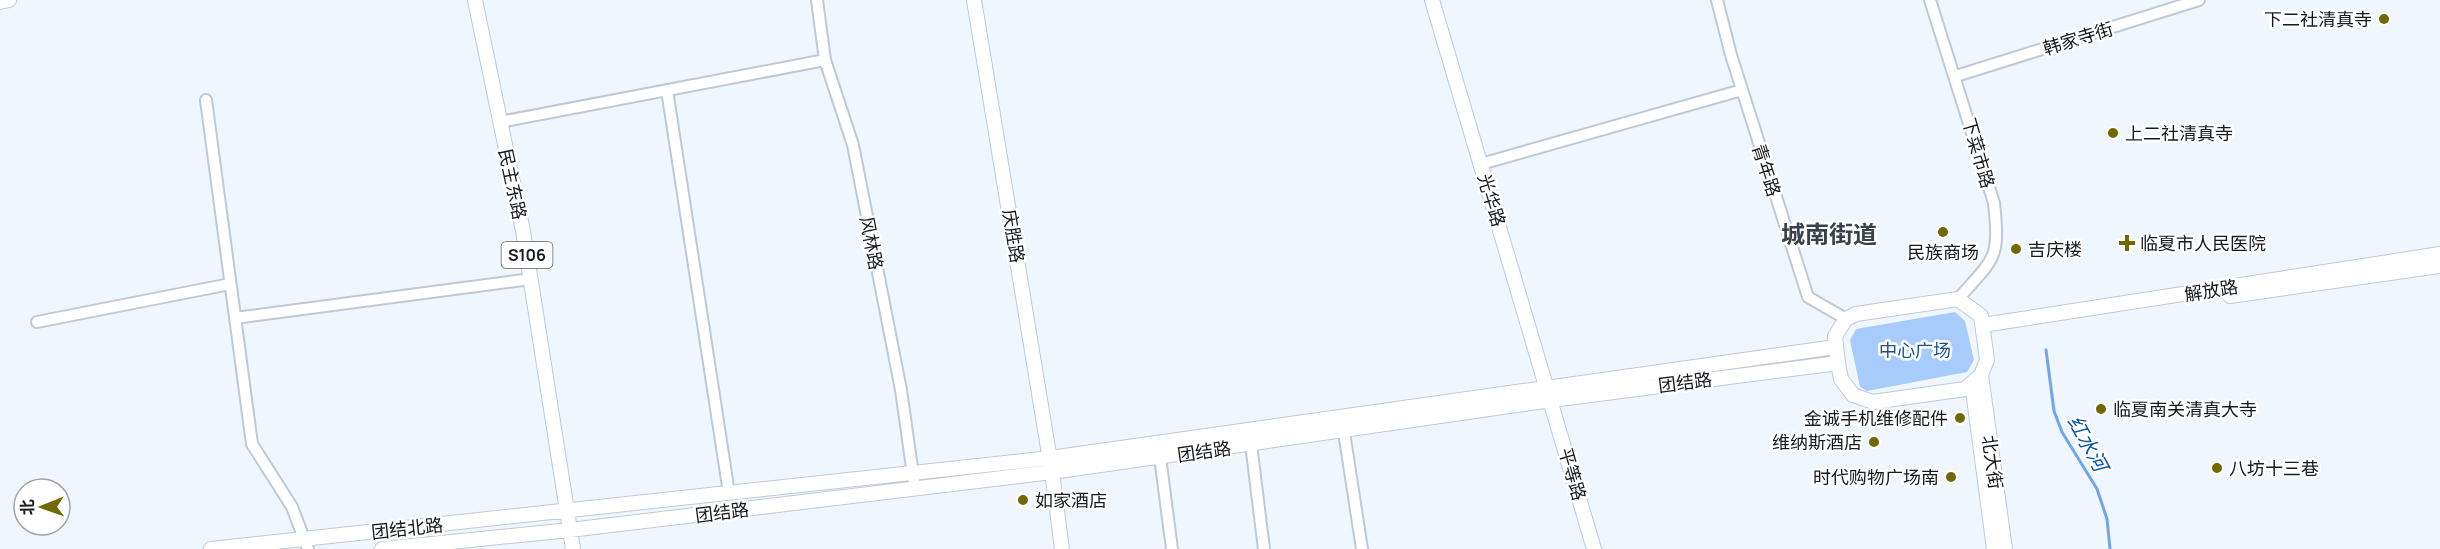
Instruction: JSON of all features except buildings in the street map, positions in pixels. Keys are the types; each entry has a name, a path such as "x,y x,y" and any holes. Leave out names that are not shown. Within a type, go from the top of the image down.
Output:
{"main road":[{"path":"0,2 9,0"},
{"name":"民主东路","path":"475,0 531,279 567,511"},
{"name":"庆胜路","path":"974,0 1050,458 1062,549"},
{"name":"光华路","path":"1432,0 1550,394"},
{"name":"解放路","path":"1984,330 2440,254"},
{"name":"解放路","path":"1984,330 2440,266"},
{"path":"1958,299 1981,316 1987,360 1976,379 1965,389 1873,402 1853,396 1841,379 1835,347 1835,336 1846,319 1856,314 1958,299"},
{"name":"团结路","path":"570,530 1052,472 1344,432 1550,394 1835,347"},
{"name":"团结路","path":"567,511 1050,458 1550,394 1838,363"},
{"name":"北大街","path":"1976,379 1994,549"},
{"name":"北大街","path":"1976,379 2005,549"},
{"name":"平等路","path":"1550,394 1594,549"},
{"name":"S106","path":"567,511 573,549"},
{"name":"团结北路","path":"211,549 307,544 567,511"},
{"name":"团结北路","path":"382,549 570,530"}],"street":[{"name":"风林路","path":"818,0 825,60 853,145 901,390 915,489"},
{"name":"青年路","path":"1717,0 1742,90 1809,297 1846,319"},
{"name":"下菜市路","path":"1930,0 1956,76 1994,203 1997,236 1994,256 1958,299"},
{"name":"韩家寺街","path":"1956,76 2199,0"},
{"path":"500,122 825,60"},
{"path":"667,90 729,493"},
{"path":"1481,164 1742,90"},
{"path":"206,100 252,444 292,507 307,544"},
{"path":"235,318 531,279"},
{"path":"37,322 230,284"},
{"path":"1344,432 1362,549"},
{"path":"1251,444 1264,549"},
{"path":"1160,457 1172,549"}],"green space":[{"name":"中心广场","path":"1955,312 1965,321 1974,360 1967,372 1867,391 1860,387 1850,340 1856,329"}],"waterway":[{"name":"红水河","path":"2046,350 2054,411 2062,432 2097,489 2107,519 2110,549"}],"place":[{"name":"下二社清真寺","path":"2384,19"},
{"name":"上二社清真寺","path":"2113,133"},
{"name":"民族商场","path":"1943,232"},
{"name":"临夏市人民医院","path":"2127,243"},
{"name":"吉庆楼","path":"2016,249"},
{"name":"临夏南关清真大寺","path":"2101,409"},
{"name":"金诚手机维修配件","path":"1960,418"},
{"name":"维纳斯酒店","path":"1874,442"},
{"name":"八坊十三巷","path":"2217,468"},
{"name":"时代购物广场南","path":"1951,477"},
{"name":"如家酒店","path":"1023,500"}],"district":[{"name":"城南街道","path":"1829,233"}]}
